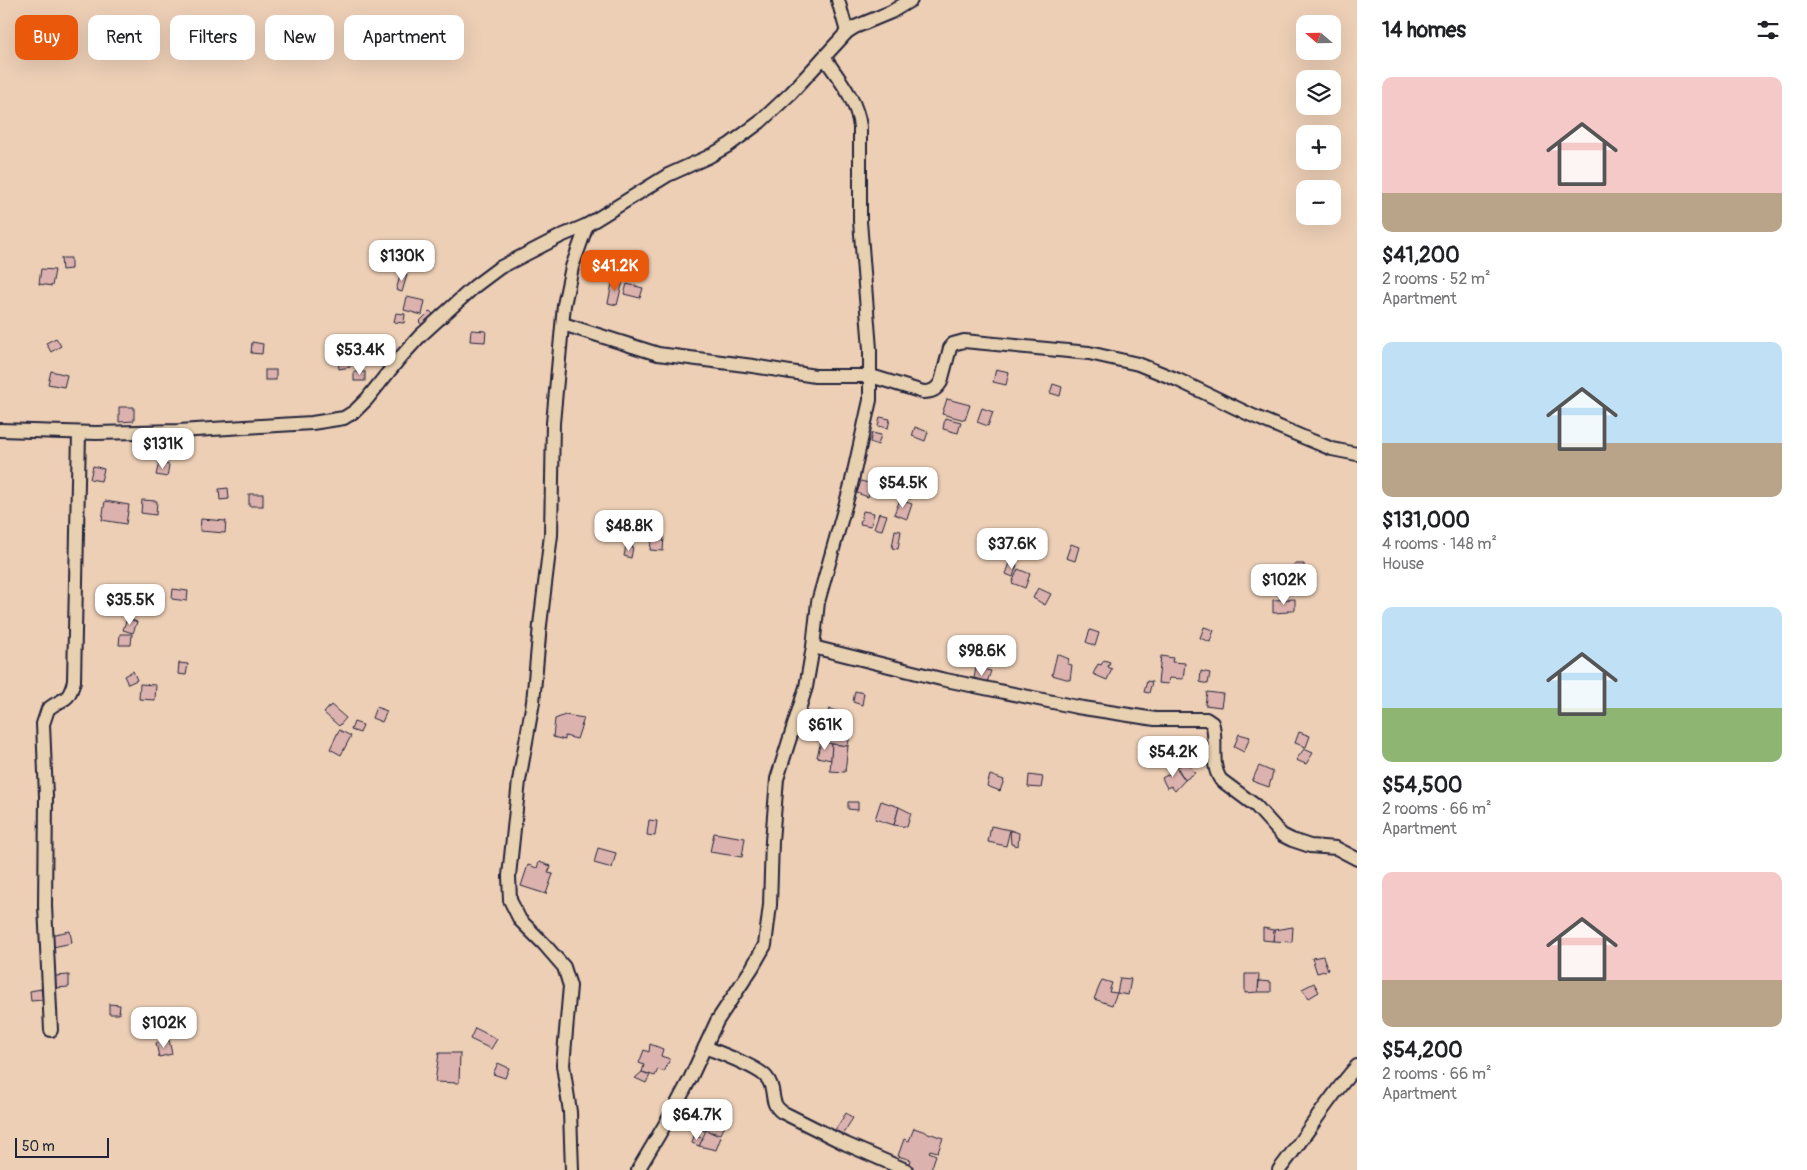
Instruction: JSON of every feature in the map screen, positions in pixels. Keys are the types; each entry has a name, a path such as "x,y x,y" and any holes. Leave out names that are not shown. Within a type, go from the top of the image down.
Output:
{"street":[{"path":"838,0 847,32"},
{"path":"0,430 79,433 243,428 312,423 344,418 355,412 420,336 475,286 499,268 561,236 587,225 668,175 708,157 729,145 760,122 791,93 847,32 891,12 911,0"},
{"path":"638,1170 673,1111 716,1021 752,968 765,945 770,905 776,779 805,694 810,673 818,602 866,423 870,400 871,376 860,221 861,141 859,114 824,57"},
{"path":"572,1170 570,1112 563,1065 570,986 564,968 520,920 510,900 509,888 515,817 533,702 550,542 553,423 567,287 587,225"},
{"path":"563,324 658,354 815,376 871,376 915,391 930,392 935,390 941,382 950,348 953,344 964,341 1089,352 1138,364 1178,380 1251,415 1310,440 1332,449 1357,454"},
{"path":"51,1030 45,906 46,796 42,724 48,709 67,698 70,694 74,681 78,570 79,433"},
{"path":"813,647 942,679 1077,707 1155,719 1206,719 1213,726 1215,762 1221,780 1256,806 1282,835 1310,846 1336,848 1357,859"},
{"path":"705,1047 762,1072 772,1086 774,1104 782,1112 846,1144 906,1170"},
{"path":"1279,1170 1334,1094 1357,1066"}],"building":[{"path":"61,258 71,258 71,269 62,270"},
{"path":"41,269 55,270 52,286 39,284"},
{"path":"401,273 407,275 402,292 396,290"},
{"path":"613,279 623,281 617,305 608,303"},
{"path":"627,284 643,288 640,298 624,294"},
{"path":"407,297 425,301 422,315 404,310"},
{"path":"430,311 436,317 426,328 419,322"},
{"path":"396,313 405,314 404,323 394,322"},
{"path":"471,330 486,331 485,342 470,341"},
{"path":"56,338 61,346 51,352 46,343"},
{"path":"252,342 263,344 262,354 251,353"},
{"path":"348,357 350,367 339,369 338,359"},
{"path":"996,369 1009,372 1006,385 993,382"},
{"path":"265,370 276,370 276,380 265,380"},
{"path":"51,371 67,375 64,387 48,384"},
{"path":"354,372 365,372 365,381 354,381"},
{"path":"1053,384 1062,387 1060,396 1050,393"},
{"path":"947,399 970,405 965,420 942,414"},
{"path":"119,407 134,407 134,421 119,422"},
{"path":"982,408 993,412 988,426 977,422"},
{"path":"880,417 890,419 888,428 878,426"},
{"path":"945,418 961,422 958,433 943,429"},
{"path":"915,427 928,432 925,441 912,436"},
{"path":"872,433 881,435 878,445 870,442"},
{"path":"159,463 169,465 167,477 156,475"},
{"path":"93,466 104,469 101,481 90,479"},
{"path":"861,481 872,484 868,497 857,493"},
{"path":"904,487 913,490 911,499 902,496"},
{"path":"228,488 229,499 220,500 219,489"},
{"path":"249,494 263,494 263,506 249,506"},
{"path":"142,500 157,501 156,515 141,513"},
{"path":"900,500 912,504 907,519 894,514"},
{"path":"105,501 129,505 126,524 102,520"},
{"path":"863,511 874,513 871,526 860,524"},
{"path":"879,513 887,515 882,530 874,528"},
{"path":"201,519 226,521 225,533 200,531"},
{"path":"895,530 901,531 898,549 892,548"},
{"path":"652,535 664,536 663,551 650,550"},
{"path":"1071,544 1079,547 1075,561 1066,558"},
{"path":"626,546 633,547 631,558 624,556"},
{"path":"1010,563 1017,565 1013,577 1006,574"},
{"path":"1294,564 1304,564 1304,578 1294,577"},
{"path":"1018,569 1030,574 1025,588 1012,583"},
{"path":"1038,588 1051,594 1045,605 1033,598"},
{"path":"173,589 188,591 187,601 172,599"},
{"path":"1295,599 1295,610 1273,613 1273,600"},
{"path":"127,618 137,622 133,633 123,630"},
{"path":"1204,627 1214,630 1210,642 1200,638"},
{"path":"1090,630 1099,633 1095,646 1086,642"},
{"path":"120,634 132,634 131,645 119,645"},
{"path":"1057,654 1069,659 1067,664 1072,665 1070,680 1052,675"},
{"path":"1161,656 1173,658 1172,662 1185,663 1183,679 1169,678 1168,684 1158,683"},
{"path":"1104,660 1110,662 1108,667 1112,669 1107,680 1093,674 1098,664 1101,665"},
{"path":"179,663 188,664 186,675 178,674"},
{"path":"976,668 991,671 986,685 973,683"},
{"path":"133,671 137,680 128,684 124,676"},
{"path":"1201,671 1210,673 1208,684 1200,682"},
{"path":"1147,681 1152,682 1149,693 1144,692"},
{"path":"140,684 156,685 155,700 139,699"},
{"path":"855,691 864,693 862,705 853,702"},
{"path":"1207,692 1223,694 1221,707 1205,705"},
{"path":"331,705 346,718 339,726 324,713"},
{"path":"376,707 387,711 382,722 372,718"},
{"path":"829,709 846,714 843,725 851,727 848,746 804,737 808,724 813,725 816,715 827,717"},
{"path":"565,715 584,718 577,739 565,736 565,740 553,737 555,719"},
{"path":"354,722 363,725 360,733 351,730"},
{"path":"339,730 351,736 341,755 330,749"},
{"path":"1299,732 1310,736 1306,747 1295,743"},
{"path":"1239,734 1250,737 1244,752 1234,747"},
{"path":"821,741 832,744 831,760 817,757"},
{"path":"832,744 848,746 845,772 830,771"},
{"path":"1304,749 1313,753 1306,764 1296,760"},
{"path":"1187,762 1195,773 1185,780 1177,767"},
{"path":"1173,763 1185,780 1175,791 1171,786 1167,788 1162,778 1171,773 1166,768"},
{"path":"1259,766 1273,772 1269,787 1252,781"},
{"path":"990,775 1004,780 1000,791 987,786"},
{"path":"1029,775 1043,777 1041,788 1028,787"},
{"path":"881,801 899,807 894,825 875,819"},
{"path":"848,802 858,802 858,810 848,809"},
{"path":"899,807 911,813 907,827 894,825"},
{"path":"649,820 657,821 655,836 647,835"},
{"path":"991,826 1010,830 1006,846 988,842"},
{"path":"1010,830 1019,833 1018,846 1011,844"},
{"path":"714,833 745,838 742,857 710,852"},
{"path":"598,848 616,853 612,868 594,863"},
{"path":"539,862 551,866 548,873 553,874 546,894 521,886 528,865 537,868"},
{"path":"1293,927 1292,942 1273,941 1274,930"},
{"path":"1263,928 1274,930 1273,941 1263,940"},
{"path":"70,931 72,943 53,947 50,935"},
{"path":"1323,956 1328,970 1317,973 1312,958"},
{"path":"1245,974 1259,974 1258,992 1245,993"},
{"path":"69,975 69,987 56,988 55,976"},
{"path":"1120,978 1131,979 1128,995 1117,993"},
{"path":"1102,980 1112,983 1109,992 1117,993 1112,1005 1094,999"},
{"path":"1259,981 1271,982 1271,992 1258,992"},
{"path":"1314,983 1319,992 1309,998 1302,989"},
{"path":"41,989 43,1000 31,1001 30,991"},
{"path":"109,1004 120,1005 119,1014 109,1014"},
{"path":"475,1028 497,1039 491,1049 470,1039"},
{"path":"169,1040 172,1054 159,1057 156,1043"},
{"path":"650,1044 663,1049 661,1056 670,1059 664,1072 658,1069 655,1076 642,1072 644,1065 639,1063 644,1050 649,1052"},
{"path":"439,1053 460,1053 459,1083 435,1082"},
{"path":"498,1063 509,1068 505,1078 493,1074"},
{"path":"642,1072 650,1075 646,1083 635,1078"},
{"path":"705,1106 727,1121 721,1134 696,1129"},
{"path":"846,1113 853,1118 842,1135 835,1130"},
{"path":"914,1128 943,1138 938,1152 930,1150 929,1152 936,1155 931,1170 909,1168 911,1160 898,1156 904,1139 909,1141"},
{"path":"706,1130 721,1137 716,1150 699,1146"},
{"path":"694,1136 703,1138 699,1146 692,1143"}]}
